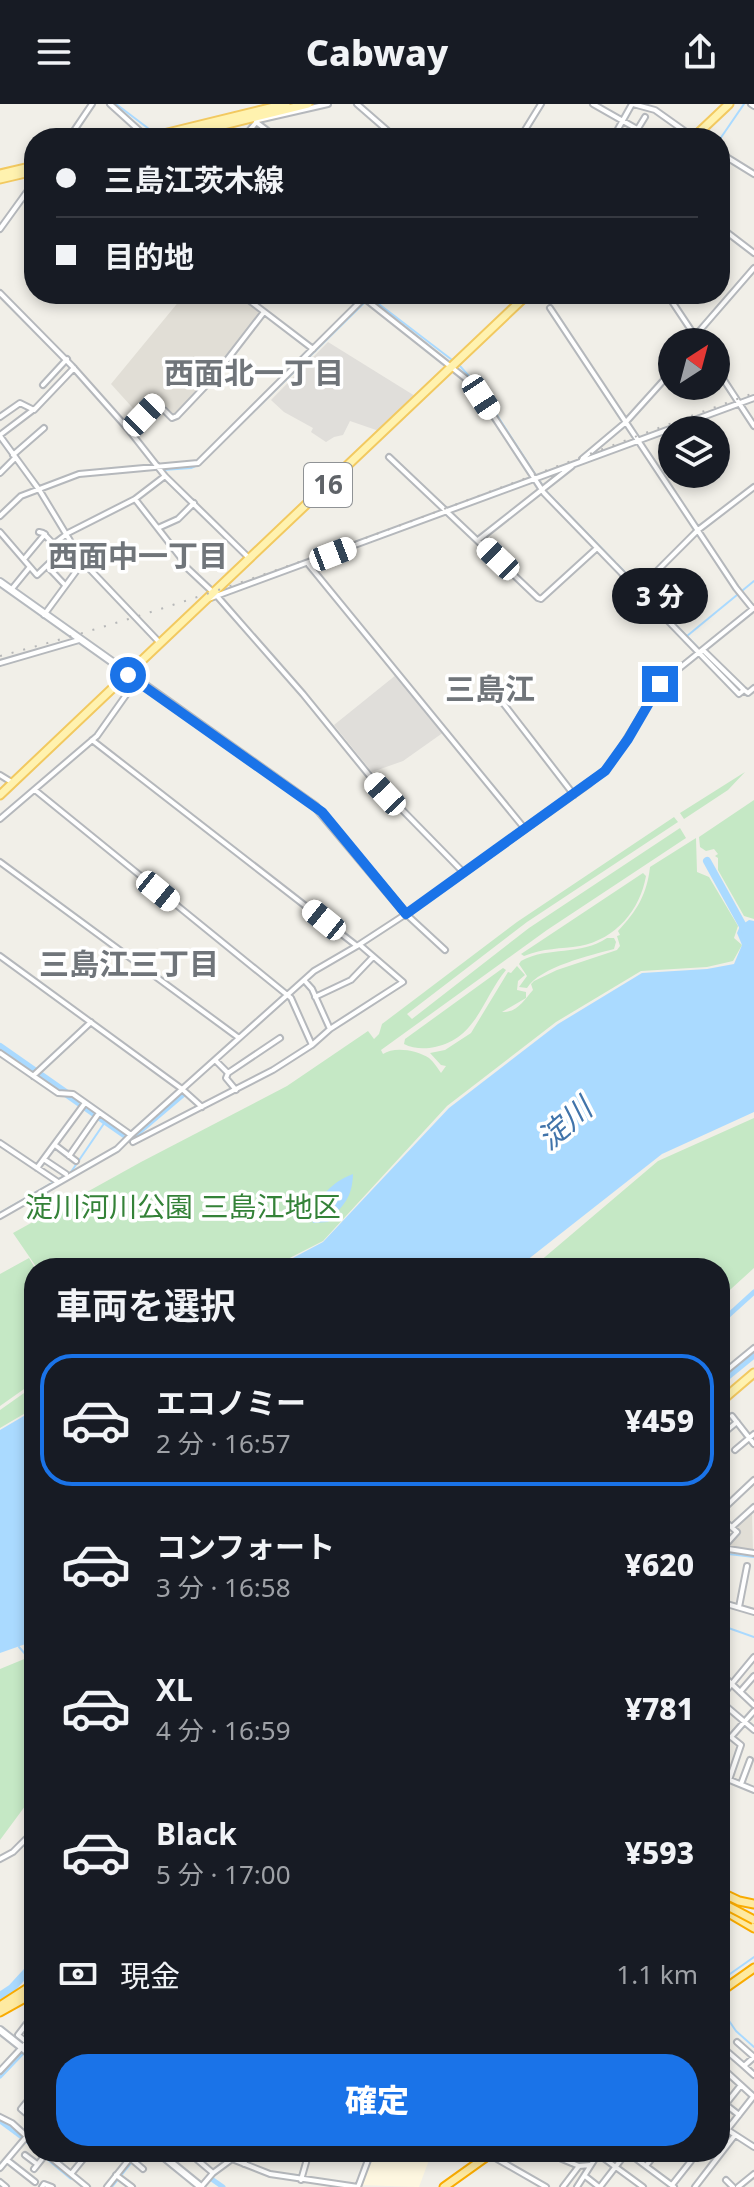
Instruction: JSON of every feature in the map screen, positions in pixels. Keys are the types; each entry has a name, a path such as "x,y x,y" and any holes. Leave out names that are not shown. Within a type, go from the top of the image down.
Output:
{"highway":[{"path":"730,1897 754,1904"},
{"path":"739,1901 751,1914 752,1924"},
{"path":"730,1909 752,1924"},
{"path":"730,1913 752,1924"},
{"path":"730,1985 754,1968"},
{"path":"0,2006 24,1990"},
{"path":"0,2012 24,1999"},
{"path":"444,2187 478,2162"}],"main road":[{"path":"184,128 263,114 286,104"},
{"path":"209,128 308,104"},
{"path":"704,128 729,104"},
{"path":"0,176 24,170"},
{"name":"16","path":"0,795 206,600 215,595 518,304"},
{"path":"0,582 322,812 406,914"},
{"path":"730,1393 754,1373"},
{"path":"0,2030 24,2045"},
{"path":"170,2162 201,2187"}],"street":[{"path":"76,128 92,104"},
{"path":"110,104 136,128"},
{"path":"263,114 328,104"},
{"path":"357,104 385,128"},
{"path":"526,128 541,104"},
{"path":"593,104 635,128"},
{"path":"618,128 633,104 655,110 679,128"},
{"path":"638,128 645,117"},
{"path":"730,159 754,174"},
{"path":"0,229 24,196"},
{"path":"730,235 754,253"},
{"path":"730,298 754,268"},
{"path":"0,293 67,359 165,476 250,559"},
{"path":"254,304 313,349"},
{"path":"0,516 17,499 38,488 83,473 198,463 356,304"},
{"path":"375,304 453,366 481,397 541,489 638,590 744,690 748,693 754,688"},
{"path":"673,304 688,328"},
{"path":"706,328 725,304"},
{"path":"0,1216 117,1149 314,971 359,946 574,795 611,764 660,684 753,608 550,308"},
{"path":"128,429 156,402 172,418 177,416 213,378 264,312"},
{"path":"43,385 67,359"},
{"path":"74,368 33,410 0,436 68,533 83,562 161,644"},
{"path":"478,540 626,422 658,387"},
{"path":"730,389 754,426"},
{"path":"215,595 308,564 754,398"},
{"path":"0,417 20,403 33,410"},
{"path":"0,473 44,428"},
{"path":"389,457 541,599 597,548"},
{"path":"55,543 68,533 135,499 165,476"},
{"path":"638,590 698,530 754,487"},
{"path":"135,499 185,566 215,595 303,694 373,780 464,873"},
{"path":"158,528 178,519 194,503"},
{"path":"0,532 37,575 61,552 55,543 39,532"},
{"path":"25,558 45,534"},
{"path":"44,615 83,562"},
{"path":"308,564 525,829"},
{"path":"47,566 64,584"},
{"path":"11,590 29,568"},
{"path":"0,663 79,640"},
{"path":"0,819 92,740 136,681"},
{"path":"503,703 574,795"},
{"path":"92,740 403,982 330,1029 312,1045 236,1090 133,1142"},
{"path":"0,775 13,783"},
{"path":"35,790 291,998 312,1045"},
{"path":"0,862 239,1038"},
{"path":"406,914 445,950"},
{"path":"0,956 182,1089 202,1107"},
{"path":"315,997 351,980 373,957"},
{"path":"304,980 330,1029"},
{"path":"33,1076 91,1022"},
{"path":"236,1090 226,1078 228,1073 280,1038"},
{"path":"0,1053 58,1093 73,1094 131,1135"},
{"path":"215,1060 228,1073"},
{"path":"37,1168 85,1103"},
{"path":"69,1156 99,1113"},
{"path":"0,1143 58,1182"},
{"path":"55,1145 76,1161"},
{"path":"45,1160 66,1174"},
{"path":"730,1368 754,1348"},
{"path":"732,1416 752,1436 754,1444"},
{"path":"730,1428 737,1422"},
{"path":"735,1450 752,1436"},
{"path":"730,1505 754,1480"},
{"path":"730,1540 737,1532 731,1527 754,1507"},
{"path":"730,1551 754,1553"},
{"path":"737,1568 747,1568 739,1607"},
{"path":"730,1605 754,1612"},
{"path":"730,1777 741,1745 731,1737 754,1708 730,1684 754,1657"},
{"path":"740,1692 754,1676"},
{"path":"749,1700 754,1694"},
{"path":"730,1709 754,1730"},
{"path":"741,1784 750,1760"},
{"path":"730,1780 754,1790"},
{"path":"0,1859 24,1841"},
{"path":"0,2071 24,2045 18,2035 24,2027"},
{"path":"741,2043 754,2057 744,2066"},
{"path":"730,2054 754,2075"},
{"path":"730,2075 754,2097 730,2126"},
{"path":"730,2099 741,2085"},
{"path":"730,2109 739,2115"},
{"path":"0,2117 24,2136"},
{"path":"730,2132 752,2146 754,2138"},
{"path":"730,2142 735,2135"},
{"path":"0,2168 24,2140"},
{"path":"7,2160 35,2182"},
{"path":"55,2162 87,2187"},
{"path":"71,2174 81,2162"},
{"path":"107,2187 130,2162"},
{"path":"135,2162 143,2169"},
{"path":"200,2162 213,2173"},
{"path":"201,2187 226,2162"},
{"path":"236,2162 270,2174 358,2187 367,2162"},
{"path":"301,2180 306,2162"},
{"path":"505,2162 546,2187"},
{"path":"569,2162 579,2166"},
{"path":"563,2187 579,2166 591,2162"},
{"path":"580,2186 591,2162"},
{"path":"609,2162 643,2187"},
{"path":"585,2176 600,2187 619,2162"},
{"path":"642,2162 671,2186 690,2162"},
{"path":"646,2166 649,2162"},
{"path":"695,2187 714,2162"},
{"path":"726,2180 735,2187 754,2174"},
{"path":"118,2176 132,2187"},
{"path":"0,2182 6,2187"},
{"path":"42,2187 44,2184 52,2187"}],"shaded area":[{"path":"177,304 252,304 262,312 214,374 176,415 171,415 156,400 140,416 111,384"},
{"path":"328,342 415,396 379,431 350,421 343,435 326,442 311,432 313,428 284,412 271,400"},
{"path":"396,675 444,732 403,761 372,772 334,725"},
{"path":"752,1512 753,1551 730,1548 730,1543 739,1532 735,1527"},
{"path":"367,2162 428,2162 419,2187 359,2185"}],"green space":[{"path":"745,772 728,790 684,819 680,813"},
{"path":"754,800 754,919 744,916 718,870 718,858 715,856 718,854 714,849 706,851 700,847 699,837"},
{"name":"淀川河川公園 三島江地区","path":"674,817 678,822 527,922 407,1014 412,1019 529,928 680,828 686,838 547,930 381,1050 383,1054 399,1050 418,1053 429,1058 441,1073 446,1066 430,1053 445,1050 471,1033 508,972 511,973 517,966 525,975 518,981 517,990 526,992 526,998 502,1012 520,1005 533,990 531,984 534,981 617,950 620,946 618,931 640,902 650,867 696,838 697,872 709,877 738,926 734,938 742,945 733,961 707,967 641,971 556,1022 447,1106 323,1241 290,1258 30,1258 13,1233 287,1086 368,1031 374,1039 382,1024 517,922"},
{"path":"643,873 646,876 643,888 632,911 605,937 580,946 521,954"},
{"path":"614,938 614,949 567,963 543,974 527,988 519,987 527,976 519,964 521,961 531,956 586,947"},
{"path":"503,968 506,970 477,1016 460,1035 431,1048 404,1044 405,1039"},
{"path":"754,1118 754,1268 730,1290 730,1258 544,1258 658,1161"},
{"path":"24,1261 24,1389 0,1406 0,1274"},
{"path":"24,1393 24,1414 0,1428 0,1410"},
{"path":"24,1659 24,1808 0,1840 0,1669"}],"water":[{"name":"淀川","path":"749,920 754,921 754,1112 662,1154 530,1258 293,1258 323,1242 449,1108 558,1024 642,973 734,964 742,945 737,933 740,926"},
{"path":"353,1174 351,1190 343,1205 328,1222 313,1223 322,1197 338,1182"},
{"path":"24,1416 24,1645 0,1653 0,1430"}],"waterway":[{"path":"116,104 148,128"},
{"path":"529,128 544,104"},
{"path":"728,128 744,104"},
{"path":"163,470 191,468 200,464 363,304"},
{"path":"379,304 460,366 480,389 546,491 615,562"},
{"path":"617,564 732,683"},
{"path":"687,636 754,581"},
{"path":"736,686 745,693"},
{"path":"707,861 754,946"},
{"path":"0,1047 130,1138 183,1093"},
{"path":"0,1213 71,1172 105,1122"},
{"path":"730,1314 754,1292"},
{"path":"730,1374 754,1354"},
{"path":"730,1554 754,1557"},
{"path":"730,1629 754,1637"},
{"path":"19,1647 24,1653"},
{"path":"730,1974 754,1957"},
{"path":"0,1996 24,1975"},
{"path":"730,2022 754,2047"},
{"path":"0,2076 22,2053"},
{"path":"0,2121 24,2139"},
{"path":"53,2162 71,2177"},
{"path":"110,2187 130,2162"},
{"path":"213,2180 223,2187"}],"railway":[{"path":"0,656 96,629 286,567 754,393"}],"district":[{"name":"西面北一丁目","path":"254,374"},
{"name":"西面中一丁目","path":"138,557"},
{"name":"三島江","path":"490,690"},
{"name":"三島江三丁目","path":"129,965"}],"route":[{"path":"128,675 322,812 406,914 605,771 660,684"}]}
